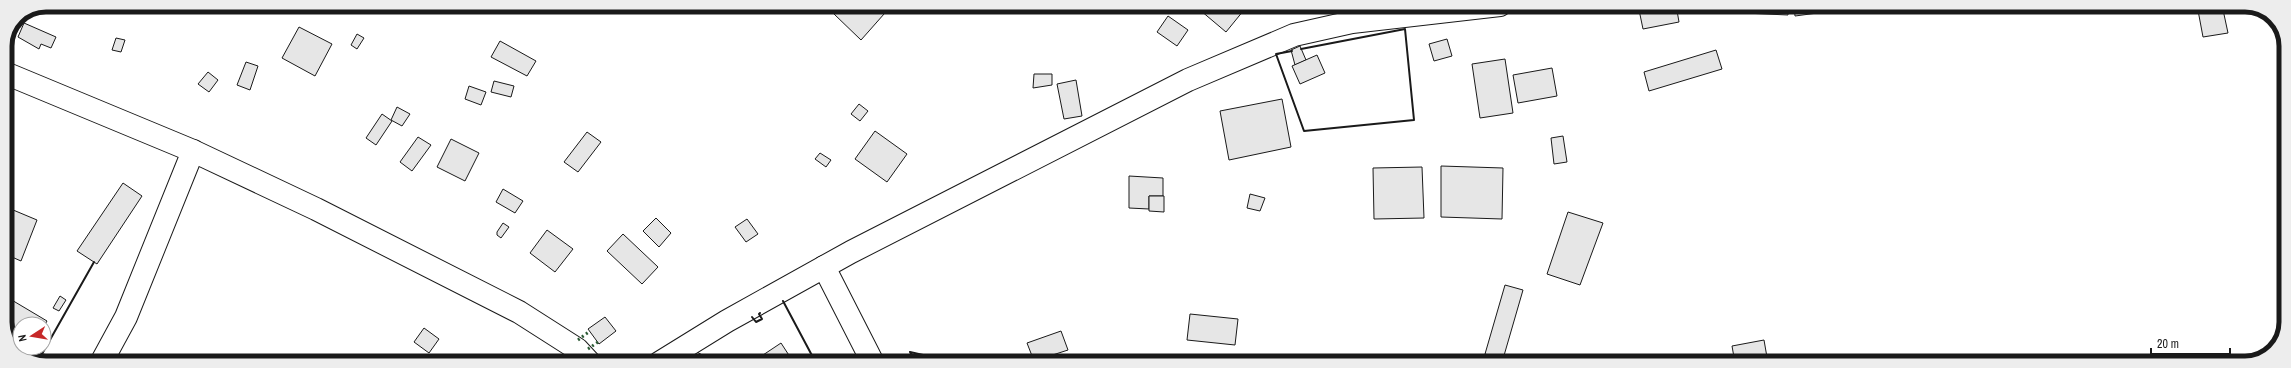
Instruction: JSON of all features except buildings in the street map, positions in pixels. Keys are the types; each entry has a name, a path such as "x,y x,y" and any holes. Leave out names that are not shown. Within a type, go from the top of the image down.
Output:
{"street":[{"path":"670,356 727,321 824,267 1188,80 1294,35 1352,22 1418,12"},
{"path":"12,76 193,151 316,209 519,312 577,349 584,356"},
{"path":"105,356 126,317 193,151"},
{"path":"824,267 869,356"}],"hedge":[{"path":"578,340 590,331"},
{"path":"588,349 598,342"}],"wall":[{"path":"1292,51 1276,54 1304,131 1414,120 1405,29 1301,49"},
{"path":"41,356 94,262"},
{"path":"783,301 812,356"},
{"path":"752,317 756,322 762,319 759,314 760,313"},
{"path":"912,356 910,352 927,356"}]}
